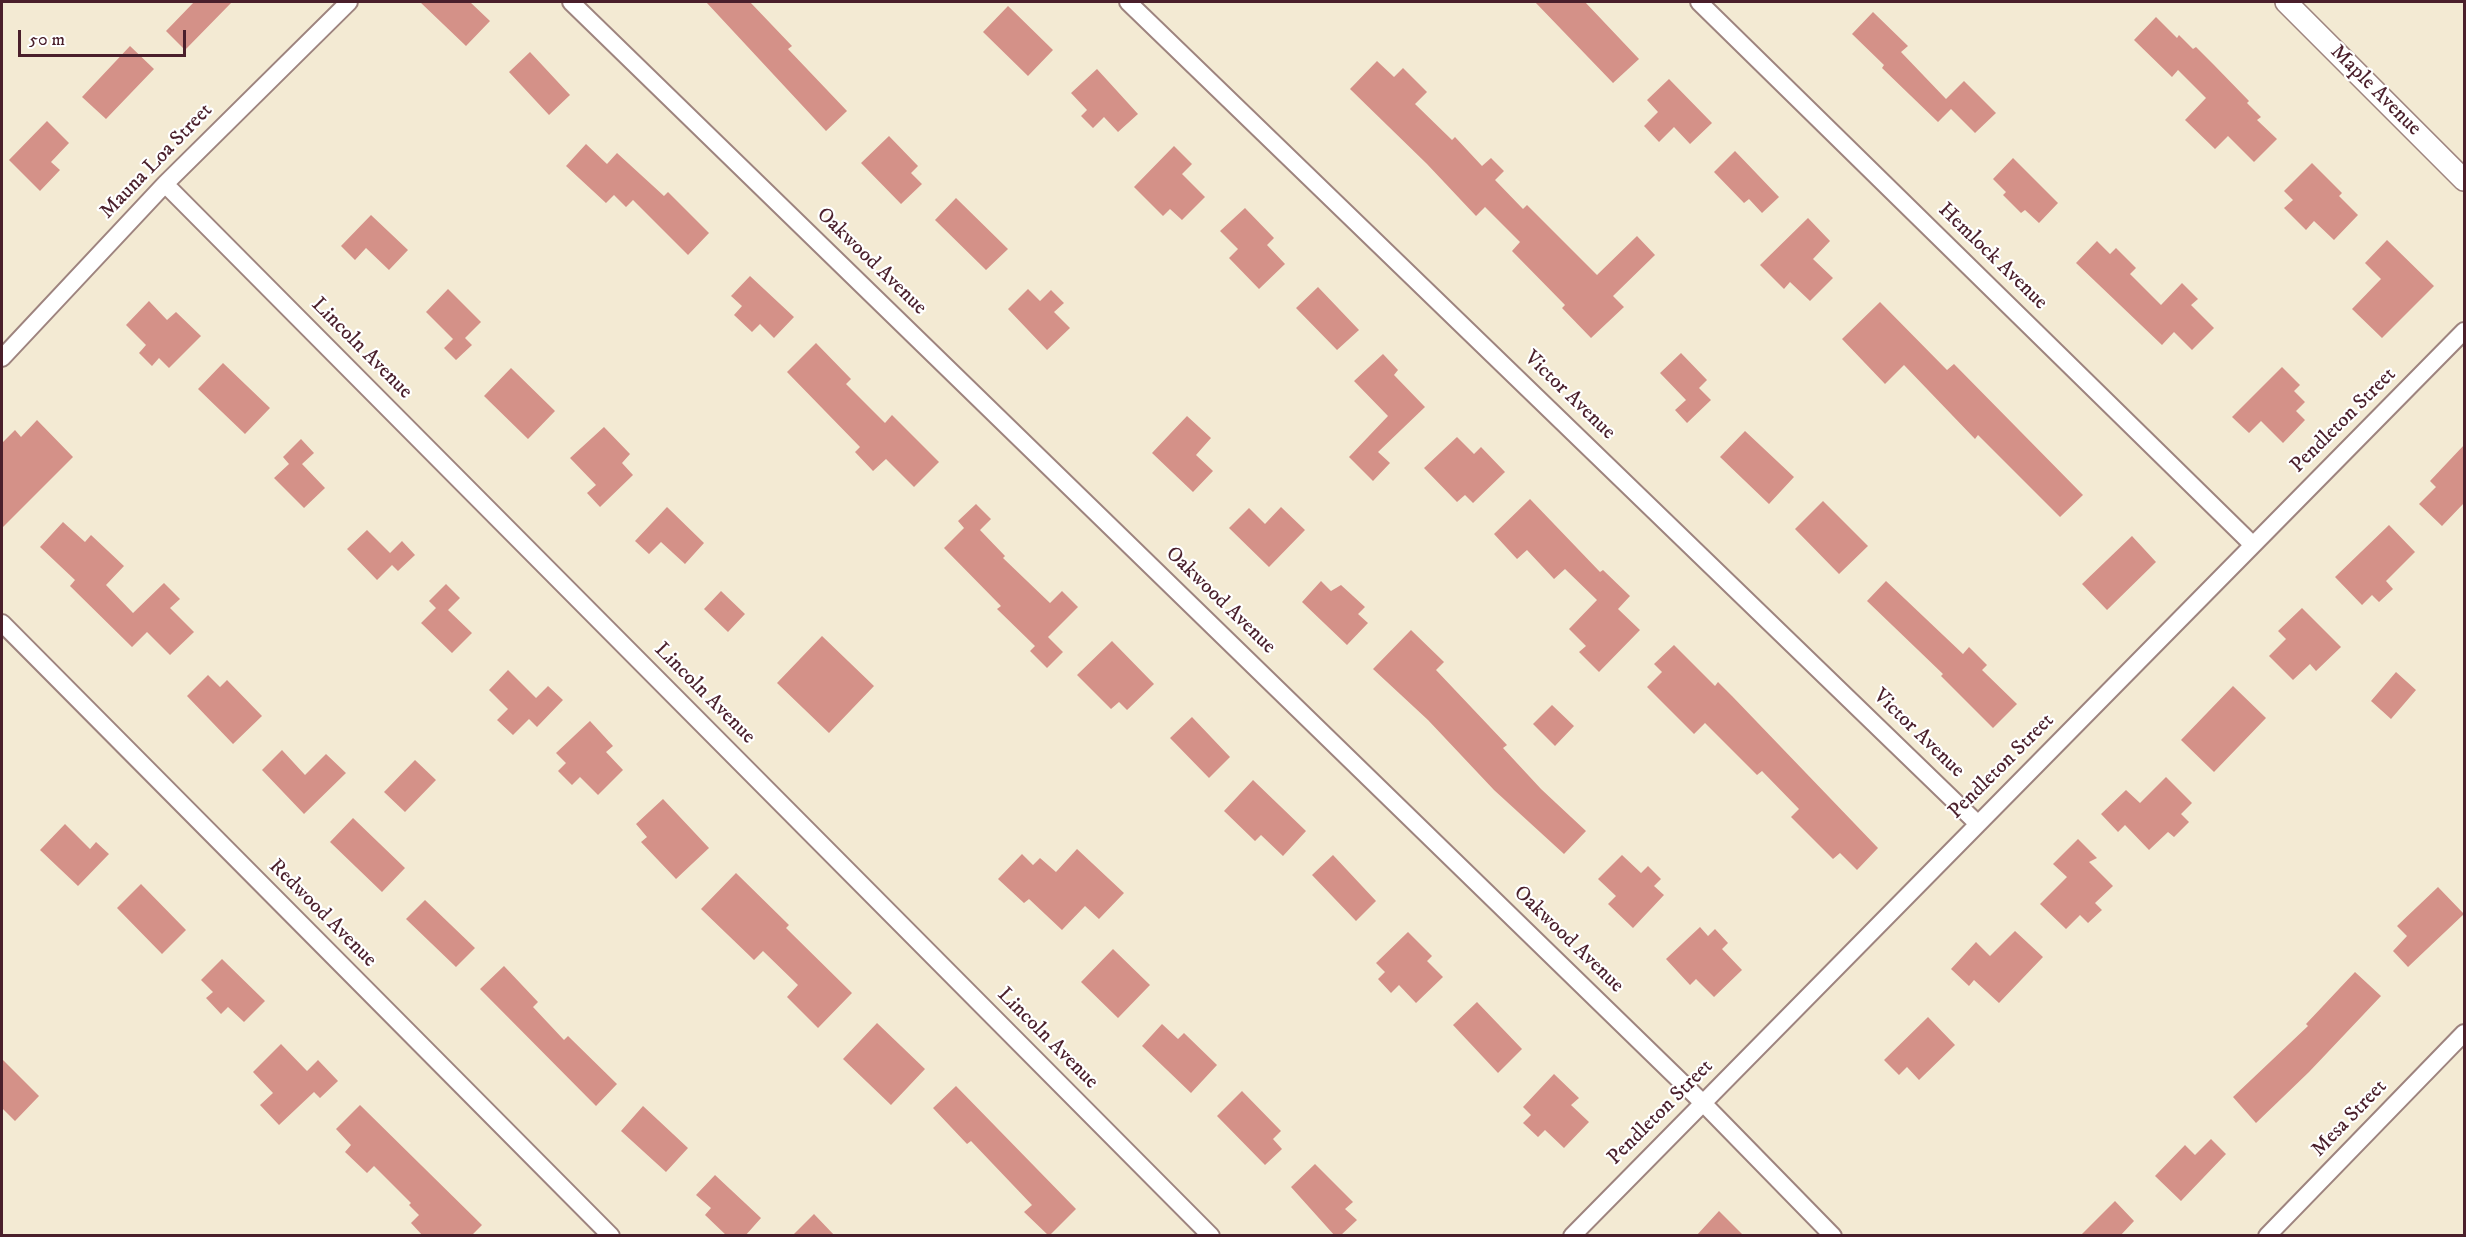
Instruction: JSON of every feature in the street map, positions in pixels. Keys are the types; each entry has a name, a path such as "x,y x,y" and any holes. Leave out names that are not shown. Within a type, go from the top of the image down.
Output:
{"street":[{"name":"Mauna Loa Street","path":"2,358 165,184 349,2"},
{"name":"Oakwood Avenue","path":"571,2 1703,1103 1833,1236"},
{"name":"Victor Avenue","path":"1128,2 1978,824"},
{"name":"Hemlock Avenue","path":"1699,2 2253,545"},
{"name":"Maple Avenue","path":"2286,2 2464,180"},
{"name":"Lincoln Avenue","path":"165,184 1211,1236"},
{"name":"Pendleton Street","path":"1572,1236 2464,330"},
{"name":"Redwood Avenue","path":"2,623 610,1236"},
{"name":"Mesa Street","path":"2267,1236 2464,1033"}],"building":[{"path":"194,2 232,2 185,50 166,31"},
{"path":"420,2 470,2 490,21 466,46"},
{"path":"706,2 750,2 792,46 788,49 847,111 826,131"},
{"path":"1535,2 1585,2 1639,59 1613,83"},
{"path":"1008,6 1053,50 1028,76 983,32"},
{"path":"1873,12 1908,46 1901,52 1946,99 1964,81 1996,113 1975,133 1951,109 1938,122 1882,68 1884,65 1852,34"},
{"path":"2156,17 2177,38 2179,35 2193,49 2196,47 2214,65 2249,101 2247,103 2261,117 2257,120 2277,139 2254,162 2228,136 2215,149 2185,120 2206,98 2178,70 2172,77 2134,40"},
{"path":"130,46 154,69 106,119 82,97"},
{"path":"530,52 570,95 549,115 509,72"},
{"path":"1377,61 1394,77 1403,68 1427,92 1415,104 1452,140 1455,137 1482,166 1491,158 1504,171 1495,180 1523,209 1527,205 1597,275 1637,236 1655,255 1613,296 1624,307 1591,338 1562,308 1565,305 1512,251 1520,242 1485,207 1476,216 1427,164 1350,89"},
{"path":"1097,69 1138,114 1118,132 1104,117 1093,128 1081,116 1087,110 1071,93"},
{"path":"1669,79 1712,123 1690,144 1674,127 1659,142 1644,126 1658,112 1647,100"},
{"path":"47,121 69,143 51,162 60,170 40,191 9,160"},
{"path":"889,136 918,166 911,173 922,184 901,204 861,163"},
{"path":"586,144 607,164 617,153 664,196 668,192 709,233 688,255 633,200 626,207 614,195 606,203 566,166"},
{"path":"1174,146 1192,164 1182,174 1205,197 1182,220 1170,209 1163,216 1134,187"},
{"path":"1735,151 1779,197 1762,213 1749,199 1744,203 1714,172"},
{"path":"2013,158 2058,203 2039,223 2025,210 2021,213 2003,195 2006,192 1993,179"},
{"path":"2312,163 2342,193 2339,196 2358,215 2334,240 2314,221 2306,230 2284,208 2293,200 2284,191"},
{"path":"956,198 1008,249 986,270 935,220"},
{"path":"1245,208 1274,238 1267,245 1285,264 1259,289 1229,258 1238,249 1220,231"},
{"path":"371,215 408,250 389,270 366,248 355,260 341,246"},
{"path":"1808,218 1830,241 1813,259 1833,278 1810,301 1790,282 1784,289 1760,265"},
{"path":"2387,240 2434,286 2382,338 2352,309 2381,279 2365,263"},
{"path":"2097,241 2110,254 2116,248 2136,268 2130,274 2161,305 2182,283 2198,299 2191,305 2214,328 2192,350 2174,332 2162,345 2076,263"},
{"path":"750,276 794,317 774,338 760,324 752,332 734,315 742,306 731,296"},
{"path":"1318,287 1359,330 1337,350 1296,308"},
{"path":"448,289 481,322 465,338 472,345 456,360 444,348 453,339 426,312"},
{"path":"1028,289 1040,301 1051,290 1064,303 1054,312 1070,328 1047,350 1008,309"},
{"path":"149,301 167,320 176,312 201,336 169,368 159,358 152,366 139,353 146,345 126,325"},
{"path":"1880,302 1947,370 1954,364 2083,495 2060,517 1978,435 1975,439 1904,365 1885,384 1842,339"},
{"path":"816,343 851,379 846,384 885,423 892,415 939,462 914,487 886,459 873,471 855,452 860,447 787,372"},
{"path":"1681,353 1707,380 1699,388 1711,400 1687,423 1675,410 1686,400 1660,373"},
{"path":"1383,354 1398,370 1394,375 1425,407 1378,452 1390,463 1373,481 1349,457 1388,416 1354,381"},
{"path":"223,363 270,408 245,434 198,389"},
{"path":"2282,367 2300,385 2294,391 2305,402 2296,411 2305,420 2283,443 2261,421 2249,433 2232,417"},
{"path":"511,368 555,411 528,439 484,396"},
{"path":"1187,416 1211,438 1196,455 1213,471 1193,492 1152,453"},
{"path":"37,420 73,457 2,528 2,443 15,430 21,437"},
{"path":"604,427 630,454 622,463 633,475 600,507 587,493 596,485 570,458"},
{"path":"1745,431 1794,477 1769,504 1720,457"},
{"path":"1457,437 1474,454 1481,447 1505,472 1473,503 1465,495 1457,502 1424,468"},
{"path":"301,439 314,453 302,464 325,488 304,508 274,478 289,464 283,457"},
{"path":"2464,445 2464,503 2442,526 2419,504 2436,487 2430,481"},
{"path":"1530,499 1600,572 1603,570 1630,596 1618,609 1640,630 1599,672 1579,652 1586,646 1569,629 1597,600 1565,569 1554,579 1527,550 1517,559 1494,534"},
{"path":"1823,501 1868,546 1839,574 1795,529"},
{"path":"976,504 991,519 980,530 1005,556 1003,558 1050,603 1062,591 1078,607 1048,637 1063,652 1047,668 1030,651 1035,646 997,609 1001,606 944,548 964,528 958,521"},
{"path":"667,507 704,543 685,564 661,542 649,554 635,541"},
{"path":"1281,507 1305,530 1269,567 1229,528 1249,508 1265,524"},
{"path":"63,522 85,542 91,535 124,566 106,585 133,613 164,583 180,599 170,608 194,632 170,655 147,632 132,647 70,586 75,580 40,547"},
{"path":"2389,525 2415,552 2386,581 2393,589 2379,602 2372,595 2362,605 2335,577"},
{"path":"367,530 390,553 402,541 415,555 398,571 392,565 377,580 347,549"},
{"path":"2132,536 2156,562 2107,610 2082,584"},
{"path":"1321,581 1331,591 1341,585 1365,607 1358,614 1368,623 1347,645 1302,602"},
{"path":"1886,581 1963,654 1969,647 1987,665 1982,670 2017,704 1993,728 1941,676 1943,674 1867,601"},
{"path":"446,584 460,598 448,610 472,633 452,653 421,623 436,608 429,601"},
{"path":"721,591 745,614 728,632 704,609"},
{"path":"2302,608 2341,647 2316,671 2310,664 2293,680 2269,656 2286,639 2278,631"},
{"path":"1411,630 1444,662 1436,670 1507,745 1503,748 1541,789 1586,831 1564,854 1494,790 1428,720 1373,669"},
{"path":"822,636 874,686 829,733 777,683"},
{"path":"1112,641 1154,684 1127,710 1119,702 1111,709 1077,675"},
{"path":"1674,645 1715,686 1718,682 1878,848 1857,870 1840,853 1833,859 1791,817 1799,809 1762,771 1757,775 1705,723 1694,734 1647,687 1662,672 1654,664"},
{"path":"508,670 536,698 548,686 563,700 537,727 529,719 513,735 497,720 508,709 489,690"},
{"path":"2396,672 2416,690 2391,719 2371,701"},
{"path":"208,675 220,687 227,680 262,716 233,744 187,696"},
{"path":"2233,686 2266,718 2214,772 2181,740"},
{"path":"1552,705 1574,726 1555,746 1533,724"},
{"path":"1192,717 1230,757 1209,778 1170,738"},
{"path":"590,721 613,746 606,752 623,770 598,795 580,777 572,785 558,771 566,763 556,753"},
{"path":"282,750 305,775 326,754 346,773 304,814 262,770"},
{"path":"415,760 436,780 405,812 384,792"},
{"path":"2166,777 2192,803 2181,814 2189,822 2174,837 2168,832 2149,850 2125,825 2118,832 2101,814 2126,790 2140,803"},
{"path":"1253,780 1306,831 1283,856 1261,835 1255,841 1224,811"},
{"path":"663,799 709,848 676,879 641,842 647,837 636,824"},
{"path":"353,818 405,868 382,892 330,842"},
{"path":"65,824 90,849 96,842 109,854 78,886 40,850"},
{"path":"2078,839 2097,858 2089,862 2113,886 2095,903 2102,910 2088,923 2080,915 2066,929 2040,904 2067,877 2053,864"},
{"path":"1077,849 1124,893 1099,919 1085,906 1062,930 1029,899 1024,903 998,879 1022,854 1033,865 1040,858 1056,872"},
{"path":"1333,855 1376,901 1356,921 1312,875"},
{"path":"1622,855 1641,873 1648,866 1661,879 1654,886 1664,895 1633,928 1608,904 1616,896 1598,879"},
{"path":"736,873 789,925 786,928 852,993 818,1028 787,997 798,985 763,951 754,960 701,909"},
{"path":"141,884 186,930 162,954 117,908"},
{"path":"2438,887 2464,914 2408,967 2393,951 2407,936 2397,926"},
{"path":"425,900 475,948 456,967 406,919"},
{"path":"1700,927 1708,936 1715,929 1728,943 1722,949 1742,970 1714,997 1696,979 1690,985 1666,959"},
{"path":"2015,931 2043,957 1999,1003 1974,980 1969,986 1951,969 1976,942 1990,956"},
{"path":"1408,932 1432,956 1427,961 1443,977 1416,1003 1399,985 1391,993 1378,979 1385,972 1376,963"},
{"path":"1113,949 1150,985 1118,1018 1081,982"},
{"path":"222,959 265,1001 244,1022 228,1007 221,1014 206,998 213,992 201,980"},
{"path":"504,966 538,1002 533,1007 564,1040 568,1036 617,1084 596,1106 480,989"},
{"path":"2355,972 2381,996 2309,1072 2256,1123 2233,1097 2308,1026 2306,1024"},
{"path":"1477,1002 1522,1049 1498,1073 1453,1025"},
{"path":"1928,1017 1955,1045 1919,1080 1907,1067 1899,1075 1884,1060"},
{"path":"877,1023 925,1069 891,1105 843,1059"},
{"path":"1162,1024 1178,1039 1184,1033 1217,1065 1191,1093 1142,1046"},
{"path":"281,1044 307,1071 318,1060 338,1081 320,1098 314,1092 279,1125 260,1105 273,1093 253,1072"},
{"path":"2,1059 39,1096 15,1121 2,1108"},
{"path":"1554,1074 1579,1098 1571,1105 1589,1122 1564,1148 1545,1130 1538,1137 1523,1123 1531,1115 1523,1107"},
{"path":"956,1086 1076,1209 1049,1236 1024,1212 1032,1205 971,1141 967,1144 933,1108"},
{"path":"1242,1091 1281,1131 1273,1139 1282,1149 1265,1165 1217,1116"},
{"path":"360,1105 482,1225 471,1236 423,1236 411,1223 419,1215 409,1205 411,1203 374,1166 367,1173 345,1152 351,1145 336,1129"},
{"path":"643,1106 688,1148 666,1172 621,1131"},
{"path":"2211,1139 2226,1154 2181,1201 2155,1176 2185,1145 2195,1155"},
{"path":"1315,1164 1353,1202 1345,1209 1357,1220 1340,1236 1335,1236 1291,1187"},
{"path":"715,1175 761,1218 745,1236 727,1236 705,1215 711,1208 696,1195"},
{"path":"2115,1201 2134,1221 2120,1236 2080,1236"},
{"path":"1719,1211 1744,1236 1696,1236"},
{"path":"814,1214 835,1236 792,1236"}]}
